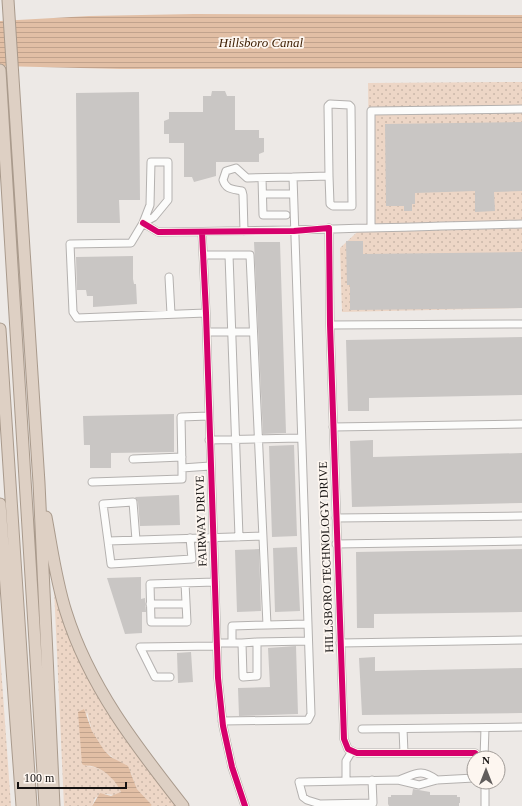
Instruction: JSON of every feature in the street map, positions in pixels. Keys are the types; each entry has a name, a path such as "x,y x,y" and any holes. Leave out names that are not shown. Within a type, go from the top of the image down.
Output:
{"highway":[{"path":"8,4 39,482 54,806"},
{"path":"0,70 45,806"},
{"path":"0,329 31,806"},
{"path":"39,482 57,579 66,613 83,657 117,718 183,806"},
{"path":"0,504 22,806"}],"street":[{"path":"330,104 349,105 351,107 352,206 333,206 330,204 329,176 328,106 330,104"},
{"path":"371,227 371,111 522,108"},
{"path":"143,223 154,216 168,200 168,162 151,162 150,205 143,223 131,243 70,244 73,312 77,318 206,313"},
{"path":"244,231 242,191 225,186 223,180 226,171 236,168 247,178 329,176"},
{"path":"222,721 308,720 311,714 300,438 293,177"},
{"path":"262,178 263,215 286,215"},
{"path":"262,194 293,194"},
{"path":"143,223 158,232 294,231 329,228 522,224"},
{"name":"HILLSBORO TECHNOLOGY DRIVE","path":"329,228 336,544 344,739 348,749 352,751"},
{"name":"FAIRWAY DRIVE","path":"202,232 207,332 208,416 217,644 222,721 232,767 245,806"},
{"path":"203,255 250,255 257,438 267,625"},
{"path":"229,255 239,537"},
{"path":"169,276 171,314"},
{"path":"330,325 522,324"},
{"path":"207,332 254,332"},
{"path":"92,482 182,479 181,417 208,416"},
{"path":"333,427 522,424"},
{"path":"209,440 300,438"},
{"path":"133,459 182,458"},
{"path":"182,468 210,466"},
{"path":"136,540 133,502 103,504 112,564 192,559 190,538"},
{"path":"336,518 522,516"},
{"path":"108,541 262,536"},
{"path":"336,544 522,541"},
{"path":"185,583 187,622 151,622 150,584 215,582"},
{"path":"150,604 186,604"},
{"path":"232,643 232,626 307,624"},
{"path":"340,643 522,640"},
{"path":"170,677 155,677 140,647 308,641"},
{"path":"242,643 243,677 257,676 257,642"},
{"path":"362,729 522,727"},
{"path":"484,750 485,728"},
{"path":"403,729 404,754"},
{"path":"346,781 346,761 352,751 357,754 466,754"},
{"path":"398,780 416,772 428,774 437,780"},
{"path":"372,780 373,803 314,803 303,797 299,782 372,780 398,780 419,785 437,780 466,778"},
{"path":"485,790 485,806"}],"shaded area":[{"path":"522,82 522,308 342,312 340,248 370,220 368,83"},
{"path":"54,588 104,703 124,737 178,806 151,806 152,805 137,789 131,773 104,750 92,731 87,712 82,745 82,752 86,766 97,768 107,774 115,782 121,792 115,795 104,794 95,798 92,806 64,806"},
{"path":"0,653 11,806 0,806"}],"water":[{"name":"Hillsboro Canal","path":"194,14 522,15 522,68 120,69 0,66 0,21 89,16"},
{"path":"84,709 92,731 104,750 111,757 128,766 137,789 152,805 151,806 92,806 100,793 111,796 121,792 113,780 103,771 92,766 82,764 78,712"}],"building":[{"path":"212,91 225,91 227,96 235,96 235,130 259,130 259,138 264,138 264,152 259,154 259,162 216,162 216,176 194,182 192,177 184,177 184,143 169,143 169,134 164,134 164,121 169,119 169,112 203,112 203,96 211,96"},
{"path":"139,92 140,200 119,200 120,223 77,223 76,93"},
{"path":"522,122 522,191 494,192 495,211 475,212 475,191 415,193 415,204 412,204 412,211 404,211 404,206 386,206 385,124"},
{"path":"346,241 363,241 363,254 522,252 522,308 350,310 350,285 347,285"},
{"path":"254,242 280,242 286,433 263,434"},
{"path":"133,256 133,279 134,284 136,284 137,304 93,307 93,296 87,296 86,290 77,290 76,257"},
{"path":"522,337 522,395 369,398 369,411 348,411 346,340"},
{"path":"174,414 174,452 111,453 111,468 90,468 90,445 84,445 83,416"},
{"path":"373,440 373,457 522,453 522,503 352,507 350,441"},
{"path":"294,445 297,536 272,537 269,446"},
{"path":"179,495 180,525 140,526 138,502 135,497"},
{"path":"297,547 300,611 275,612 273,548"},
{"path":"259,549 261,611 237,612 235,550"},
{"path":"522,549 522,612 374,614 374,628 357,628 356,552"},
{"path":"141,577 141,599 145,598 146,612 142,612 142,633 125,634 107,578"},
{"path":"296,646 298,714 239,716 238,688 270,687 268,648"},
{"path":"191,652 193,682 178,683 177,653"},
{"path":"375,657 375,671 522,668 522,713 362,715 359,658"},
{"path":"413,789 430,792 430,795 457,795 457,797 460,797 459,806 389,806 388,797 391,797 391,795 412,795"}],"cycle path":[{"path":"143,223 158,232 294,231 329,228 330,325 344,739 348,749 357,753 466,753"},
{"path":"202,232 218,678 223,726 232,767 245,806"}]}
